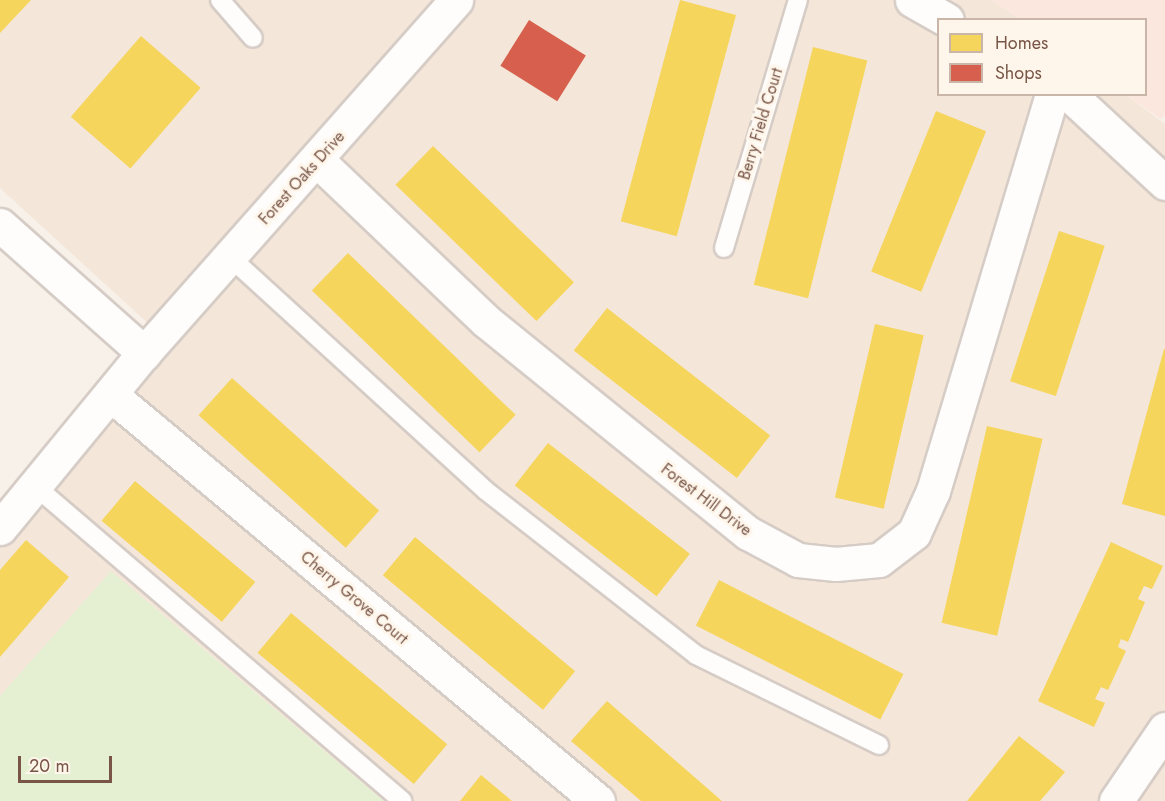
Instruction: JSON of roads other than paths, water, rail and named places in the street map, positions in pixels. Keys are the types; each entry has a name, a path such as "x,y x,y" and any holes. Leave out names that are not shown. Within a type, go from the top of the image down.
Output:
{"street":[{"name":"Forest Oaks Drive","path":"0,528 144,353 318,161 456,0"},
{"path":"912,0 944,18"},
{"name":"Forest Hill Drive","path":"318,161 486,321 748,533 798,560 836,564 879,561 914,533 933,491 1051,96"},
{"path":"1072,96 1165,183"},
{"path":"0,225 144,353"},
{"name":"Cherry Grove Court","path":"111,395 598,801"},
{"path":"1116,801 1165,729"}],"lane":[{"path":"220,0 253,38"},
{"name":"Berry Field Court","path":"724,248 798,0"},
{"path":"231,258 485,490 696,655 879,745"},
{"path":"35,486 402,801"}]}
